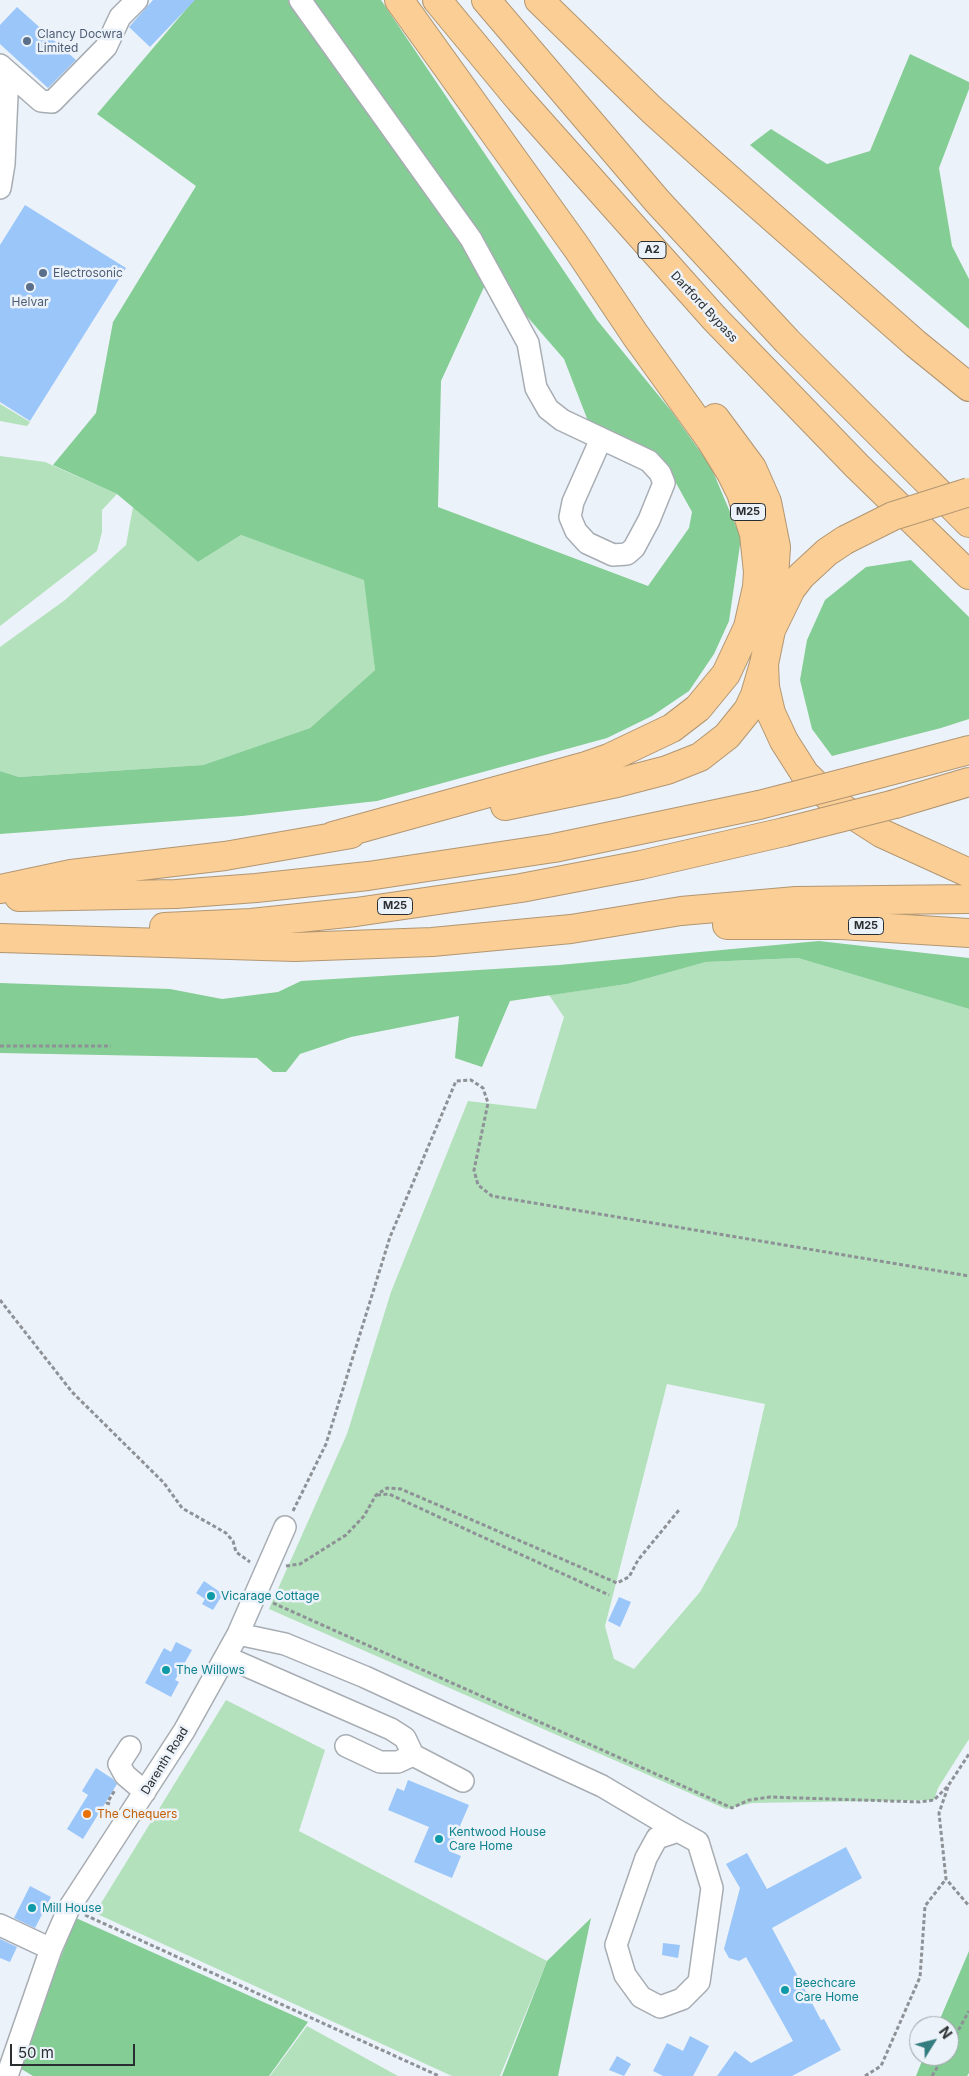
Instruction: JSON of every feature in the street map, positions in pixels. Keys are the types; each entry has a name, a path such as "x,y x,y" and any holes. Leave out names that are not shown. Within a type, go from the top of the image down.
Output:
{"highway":[{"path":"399,0 576,248 752,468 772,517 776,547 771,630 764,664 765,687 776,728 794,758 810,779 836,804 881,833 969,873"},
{"name":"Dartford Bypass","path":"437,0 525,107 707,311 850,460 969,575"},
{"path":"486,0 658,202 780,334 969,523"},
{"path":"539,0 652,110 718,170 902,332 969,387"},
{"name":"M25","path":"333,836 609,758 672,728 698,708 726,674 742,645 754,607 758,572 754,534 741,493 710,439 576,248"},
{"path":"771,630 788,595 801,576 827,552 845,540 893,516 969,492"},
{"name":"M25","path":"0,889 71,874 224,856 333,836 432,821 617,783 686,763 713,748 740,722 756,695 764,664"},
{"path":"0,898 176,894 256,888 368,876 554,848 759,805 969,750"},
{"name":"M25","path":"0,936 251,922 356,912 557,882 784,832 895,804 969,782"},
{"name":"M25","path":"0,936 296,947 432,942 571,929 681,911 796,902 969,899"},
{"name":"M25","path":"571,929 637,929 762,924 850,925 969,933"}],"street":[{"path":"4,69 41,101 52,102 106,47 120,17 137,0"},
{"path":"300,0 471,240 528,343 536,388 548,409 562,420 649,461 660,473 664,483 649,520 634,548 626,554 613,555 587,543 576,531 570,517 573,502 601,439"},
{"path":"0,188 4,164 4,69"},
{"name":"Darenth Road","path":"7,2076 52,1949 69,1908 116,1811 146,1792 184,1731 238,1634 285,1527"},
{"path":"238,1634 285,1644 365,1677 602,1786 698,1842 712,1888 699,1982 682,1999 660,2006 641,1997 625,1975 616,1945 646,1858 657,1838 678,1831"},
{"path":"226,1657 391,1729 405,1738 413,1755 463,1781"},
{"path":"346,1746 380,1762 398,1762 413,1755"},
{"path":"130,1747 119,1764 125,1775 146,1792"},
{"path":"1,1928 52,1949"}],"path":[{"path":"0,1046 111,1046"},
{"path":"285,1527 326,1444 390,1238 456,1081 471,1080 483,1088 488,1103 474,1170 478,1184 492,1196 969,1276"},
{"path":"0,1300 72,1392 164,1483 182,1508 226,1533 233,1541 236,1552 268,1566 300,1564 346,1535 364,1516 376,1495 387,1488 400,1489 617,1583 629,1577 638,1560 679,1510"},
{"path":"376,1495 388,1494 609,1595"},
{"path":"273,1603 732,1808 749,1800 770,1797 920,1802 934,1800 948,1786 969,1754"},
{"path":"948,1786 940,1813 946,1879 969,1906"},
{"path":"865,2076 881,2066 920,1977 925,1906 946,1879"},
{"path":"69,1908 439,2076"},
{"path":"959,2029 969,2011"}],"green space":[{"path":"194,0 381,0 597,320 672,412 711,467 741,538 729,621 714,654 689,691 652,716 607,738 377,801 242,816 0,834 0,771 19,777 203,765 310,728 375,670 364,580 241,535 198,562 117,494 53,465 96,413 113,322 196,186 97,114","holes":["490,274 564,359 588,421 640,454 676,483 692,512 689,528 648,586 438,507 441,381"]},
{"path":"910,54 969,82 969,89 939,168 952,246 969,279 969,329 750,145 771,129 827,164 870,151"},
{"path":"0,404 30,422 27,426 0,421"},
{"path":"0,456 45,462 117,494 102,510 102,532 97,551 0,626"},
{"path":"133,507 198,562 241,535 365,580 375,670 310,728 203,765 19,777 0,771 0,647 65,600 126,545"},
{"path":"911,560 969,617 969,719 832,756 812,729 800,680 807,640 825,600 866,567"},
{"path":"819,941 969,958 969,1009 798,958 706,962 627,984 510,1001 482,1067 455,1058 459,1016 351,1037 300,1054 286,1072 273,1072 257,1058 0,1053 0,983 170,989 222,999 278,992 301,981 559,965"},
{"path":"798,958 969,1009 969,1739 938,1788 934,1800 752,1803 726,1809 269,1609 347,1434 391,1292 468,1101 536,1109 564,1017 549,995 627,984 706,962","holes":["667,1384 765,1404 737,1526 700,1592 634,1669 614,1659 605,1626"]},
{"path":"226,1700 325,1750 299,1831 547,1961 500,2076 452,2076 95,1913"},
{"path":"76,1918 308,2022 269,2076 33,2076 18,2067"},
{"path":"591,1918 558,2076 502,2076 547,1961"},
{"path":"969,1951 969,2073 967,2076 916,2076 920,2066 959,2066 959,2016 941,2016"},
{"path":"307,2026 398,2076 270,2076"}],"building":[{"path":"153,0 195,0 150,47 129,27"},
{"path":"17,7 76,60 48,88 0,44 0,25"},
{"path":"25,205 126,268 30,421 0,402 0,245"},
{"name":"Vicarage Cottage","path":"204,1581 223,1594 213,1610 202,1604 205,1599 196,1593"},
{"path":"619,1597 631,1602 620,1627 608,1621"},
{"name":"The Willows","path":"176,1642 192,1650 175,1680 179,1682 171,1697 145,1683 164,1648 171,1652"},
{"name":"The Chequers","path":"96,1768 113,1779 117,1784 83,1839 67,1829 88,1795 82,1791"},
{"name":"Kentwood House Care Home","path":"408,1780 469,1805 449,1851 461,1856 452,1878 414,1862 429,1827 388,1810 397,1788 404,1791"},
{"name":"Beechcare Care Home","path":"846,1847 862,1878 772,1928 821,2020 824,2019 841,2050 792,2076 717,2076 735,2051 751,2063 793,2041 746,1957 739,1961 729,1958 724,1949 740,1888 726,1864 747,1853 767,1889"},
{"name":"Mill House","path":"30,1886 51,1897 35,1928 14,1918"},
{"path":"0,1939 17,1947 10,1962 0,1958"},
{"path":"663,1943 680,1945 678,1958 662,1955"},
{"path":"690,2036 709,2046 693,2076 663,2076 653,2071 667,2043 683,2051"},
{"path":"617,2056 631,2064 624,2076 609,2070"}],"place":[{"name":"Clancy Docwra Limited","path":"27,41"},
{"name":"Electrosonic","path":"43,273"},
{"name":"Helvar","path":"30,287"},
{"name":"Vicarage Cottage","path":"211,1596"},
{"name":"The Willows","path":"166,1670"},
{"name":"The Chequers","path":"87,1814"},
{"name":"Kentwood House Care Home","path":"439,1839"},
{"name":"Mill House","path":"32,1908"},
{"name":"Beechcare Care Home","path":"785,1990"}]}
